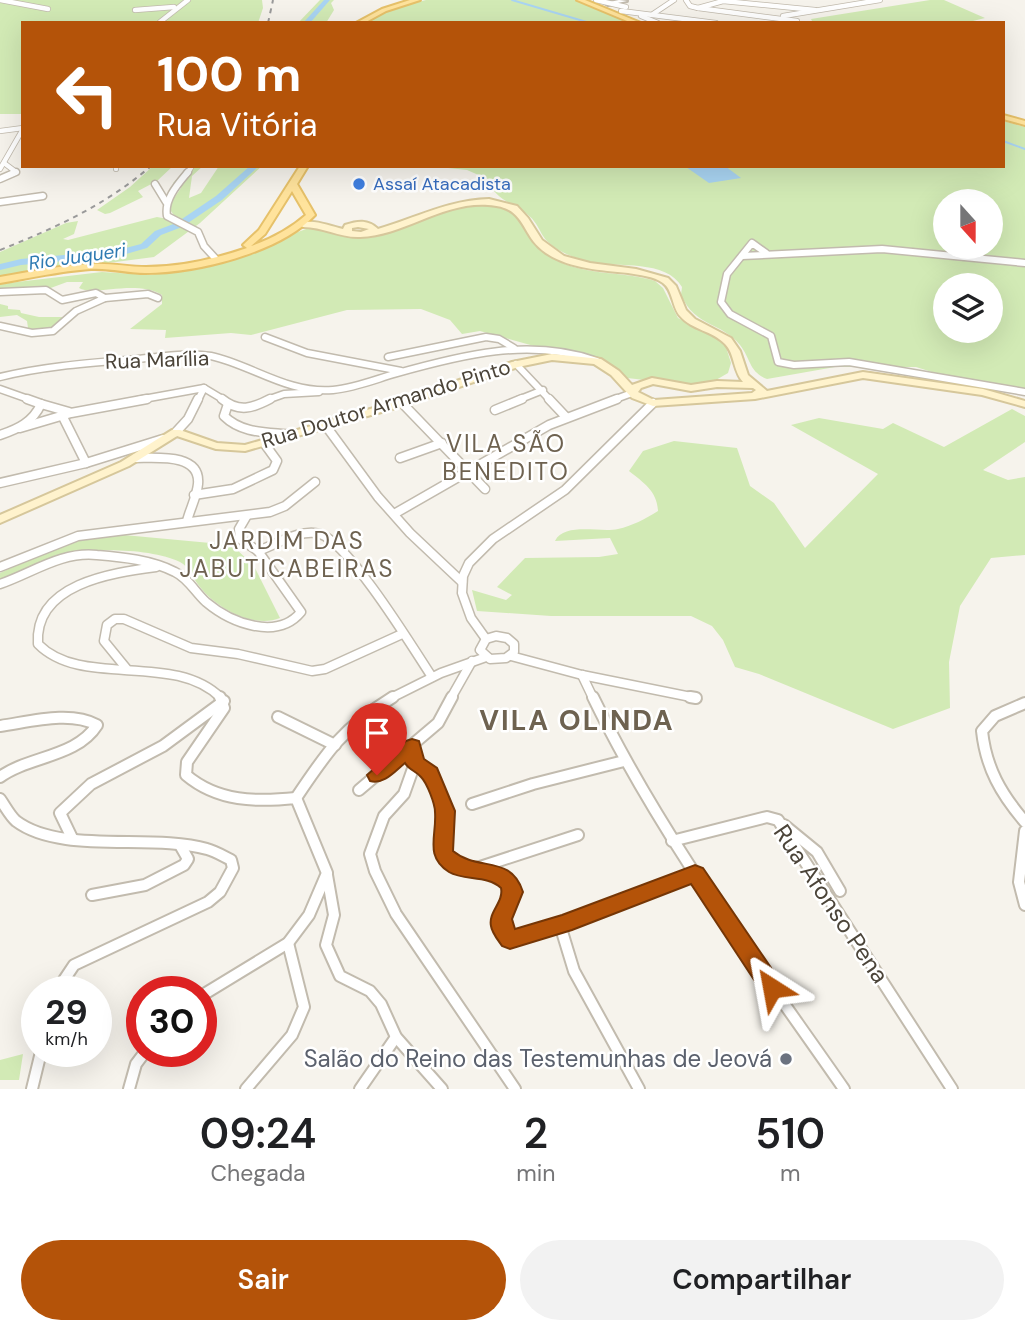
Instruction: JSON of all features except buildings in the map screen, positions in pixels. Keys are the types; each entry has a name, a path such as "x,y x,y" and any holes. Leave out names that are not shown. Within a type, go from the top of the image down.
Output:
{"main road":[{"path":"363,21 384,10 417,0"},
{"path":"580,0 618,6 636,21"},
{"path":"588,0 618,6 642,21"},
{"path":"1005,118 1025,123"},
{"path":"234,254 258,236 303,168"},
{"path":"293,185 311,215 373,227 372,233"},
{"path":"282,201 302,200"},
{"path":"303,224 325,225 359,236 393,228 443,206 490,202 513,207 522,214 545,249 563,259 594,268 638,273 668,282 672,286 677,305 693,323 729,342 742,374 754,390"},
{"path":"0,280 103,266 149,270 173,268 234,254 275,239 303,224 311,215"},
{"path":"347,233 348,227 359,224"},
{"path":"258,236 275,239"},
{"name":"Rua Doutor Armando Pinto","path":"171,435 225,448 264,443 402,403 516,364 552,356 597,361 615,373 632,393 653,403"},
{"path":"615,373 631,380 691,388 717,384 736,375 741,366"},
{"path":"653,403 684,403 863,375 983,392 1025,404"},
{"path":"632,393 638,386 652,382"},
{"path":"717,384 754,390"},
{"path":"0,519 136,458 171,435"}],"street":[{"path":"0,0 48,9"},
{"path":"135,10 174,7 188,0"},
{"path":"596,0 654,21"},
{"path":"618,6 632,0"},
{"path":"653,14 674,0"},
{"path":"686,0 690,6 698,8 797,21"},
{"path":"698,8 725,0 815,10"},
{"path":"772,18 880,0"},
{"path":"161,21 170,15 174,7"},
{"path":"638,13 702,21"},
{"path":"0,131 21,128"},
{"path":"0,179 16,172 1,163 8,157 21,132"},
{"path":"166,202 191,168"},
{"path":"155,184 166,202 167,216 198,232 204,246 215,258"},
{"path":"0,202 43,195"},
{"path":"766,253 752,243 725,278 721,296 722,305 730,313 771,336 776,346 775,356 778,362 794,365 849,362 1025,392"},
{"path":"742,256 766,253 916,250 1025,263"},
{"path":"0,292 46,290 62,300 96,293 105,298"},
{"path":"0,326 32,333 53,331 63,325 76,310 105,298 148,294 158,298"},
{"path":"265,337 307,353 404,371"},
{"path":"388,357 486,337 505,341 514,348"},
{"name":"Rua Marília","path":"0,377 46,366 196,354 221,358 272,381 328,390 514,348 569,351 597,361"},
{"path":"516,364 566,417"},
{"path":"0,388 71,413"},
{"path":"0,435 62,415 204,388 214,391 228,404 251,408 284,394 313,394 328,390"},
{"path":"0,483 86,463 171,435 188,419 204,388"},
{"path":"495,410 542,390"},
{"path":"394,514 566,417 632,393"},
{"path":"402,403 470,470 485,489"},
{"path":"486,639 474,624 464,603 462,582 468,565 479,552 565,490 653,403"},
{"path":"20,428 36,415 41,404"},
{"path":"228,404 224,416 238,427 294,435"},
{"path":"62,415 86,463"},
{"path":"326,426 368,485 410,533 462,582"},
{"path":"194,495 233,489 273,470 276,461 264,443"},
{"path":"400,458 442,443"},
{"path":"136,458 177,460 193,466 198,477 187,522"},
{"path":"0,567 78,536 270,512 285,506 315,482"},
{"path":"0,584 74,555 96,555 178,573 216,609 250,624 288,626 296,622 301,612 258,551 240,539 239,528 246,517"},
{"path":"258,551 308,534 320,533 328,537 357,571 432,677"},
{"path":"156,567 106,575 71,587 44,611 31,632 33,649 49,660 126,668 184,679 210,690 224,701"},
{"path":"126,668 104,641 107,625 115,619 124,619 191,648 249,656 312,671 326,669 401,634"},
{"path":"485,657 480,646 486,639 502,636 512,641 515,648 511,656"},
{"path":"296,798 322,757 373,708 432,677 485,657 496,660 511,656 696,698"},
{"path":"359,790 438,723 472,661"},
{"path":"582,674 624,761 672,841 844,1089"},
{"path":"224,701 221,713 187,762 186,775 208,791 259,802 296,798"},
{"path":"72,838 60,813 70,798 90,783 155,751 224,701"},
{"path":"1025,703 995,716 982,731 983,752 994,784 1025,822"},
{"path":"278,717 335,745"},
{"path":"0,726 72,719 87,719 97,725 85,739 21,764 0,778"},
{"path":"412,746 415,763 404,794 384,816 370,854 375,872 396,914 515,1089"},
{"path":"472,803 624,761"},
{"path":"415,763 430,773 445,811 442,847 445,856 457,867 496,874 506,879 510,885 510,904 501,919 501,926 510,940 560,925 695,874"},
{"path":"296,798 327,873 334,915 326,945 340,976 370,991 381,1004 396,1037 442,1089"},
{"path":"0,799 4,811 22,826 72,838 180,845 213,850 231,860 231,875 220,892 199,908 74,965 67,976"},
{"name":"Rua Afonso Pena","path":"672,841 767,817 778,820 952,1089"},
{"path":"778,820 817,852 841,891"},
{"path":"1025,831 1019,882 1025,905"},
{"path":"469,870 578,835"},
{"path":"92,895 145,885 184,864 188,859 180,845"},
{"path":"217,986 288,943 309,915 327,873"},
{"path":"560,925 573,971 639,1089"},
{"path":"246,1089 292,1035 304,1007 288,943"},
{"path":"360,1089 396,1037"},
{"path":"32,1089 37,1067"},
{"path":"129,1089 135,1067"}],"green space":[{"path":"0,0 262,0 263,8 259,21 21,21 21,114 0,114"},
{"path":"320,0 334,0 331,3 334,10 327,21 300,21"},
{"path":"426,0 577,0 630,21 368,21 391,9"},
{"path":"930,0 944,0 985,18 973,21 811,19"},
{"path":"1005,122 1025,127 1025,391 951,378 916,367 835,367 767,379 753,369 744,350 733,338 694,314 681,295 682,287 675,278 653,268 602,264 568,255 547,241 529,216 498,195 490,180 467,170 448,168 1005,168"},
{"path":"151,168 171,168 157,181 138,191 143,197 110,213 97,210 130,187"},
{"path":"201,168 192,176 189,198 201,193 218,168 260,168 200,223 154,257 0,277 0,252 66,223 78,221 74,234 63,239 68,240 157,217 173,220 176,218 168,207 181,188 173,183 186,170"},
{"path":"494,205 516,214 538,246 558,261 581,269 655,281 663,288 678,318 719,338 725,344 731,363 728,373 716,380 690,386 627,378 602,361 575,351 534,346 480,331 462,334 450,320 421,309 347,310 251,335 231,333 165,338 166,330 130,329 162,304 162,295 151,290 128,288 94,291 79,288 83,282 67,282 48,289 0,291 0,284 102,272 151,275 217,261 309,228 322,228 354,238 376,237 452,206"},
{"path":"0,304 8,306 8,309 39,317 68,317 59,328 34,332 28,328 27,321 17,315 0,317"},
{"path":"1012,409 1025,416 1025,442 983,470 1008,480 1025,477 1025,555 991,558 960,606 949,662 950,708 893,729 759,674 735,667 723,640 712,626 691,616 551,616 477,611 472,590 506,600 512,595 497,587 525,558 599,557 618,554 610,538 555,541 560,535 574,530 623,528 658,511 652,493 629,471 643,451 674,441 737,448 750,486 774,503 805,548 878,474 791,425 819,418 883,429 893,423 944,447"},
{"path":"113,534 232,545 254,566 280,618 259,621 247,619 225,609 207,595 180,562 152,554 100,550 67,554 0,581 0,573 65,543"},
{"path":"21,1055 19,1080 0,1080 0,1060"}],"water":[{"path":"687,168 728,168 741,178 709,183"}],"waterway":[{"name":"Rio Juqueri","path":"308,21 327,0"},
{"path":"512,0 583,21"},
{"path":"1005,142 1025,149"},
{"name":"Rio Juqueri","path":"0,267 21,262 119,253 144,246 158,233 179,225 219,198 253,168"}],"railway":[{"path":"268,21 273,0"},
{"path":"0,250 98,204 149,168"}],"place":[{"name":"Assaí Atacadista","path":"359,184"},
{"name":"Salão do Reino das Testemunhas de Jeová","path":"786,1059"}],"district":[{"name":"VILA SÃO BENEDITO","path":"506,458"},
{"name":"JARDIM DAS JABUTICABEIRAS","path":"287,555"},
{"name":"VILA OLINDA","path":"577,720"}],"route":[{"path":"377,775 412,746 415,763 430,773 445,811 442,847 445,856 457,867 496,874 506,879 510,885 510,904 501,919 501,926 510,940 564,924 695,874 772,988"}]}
